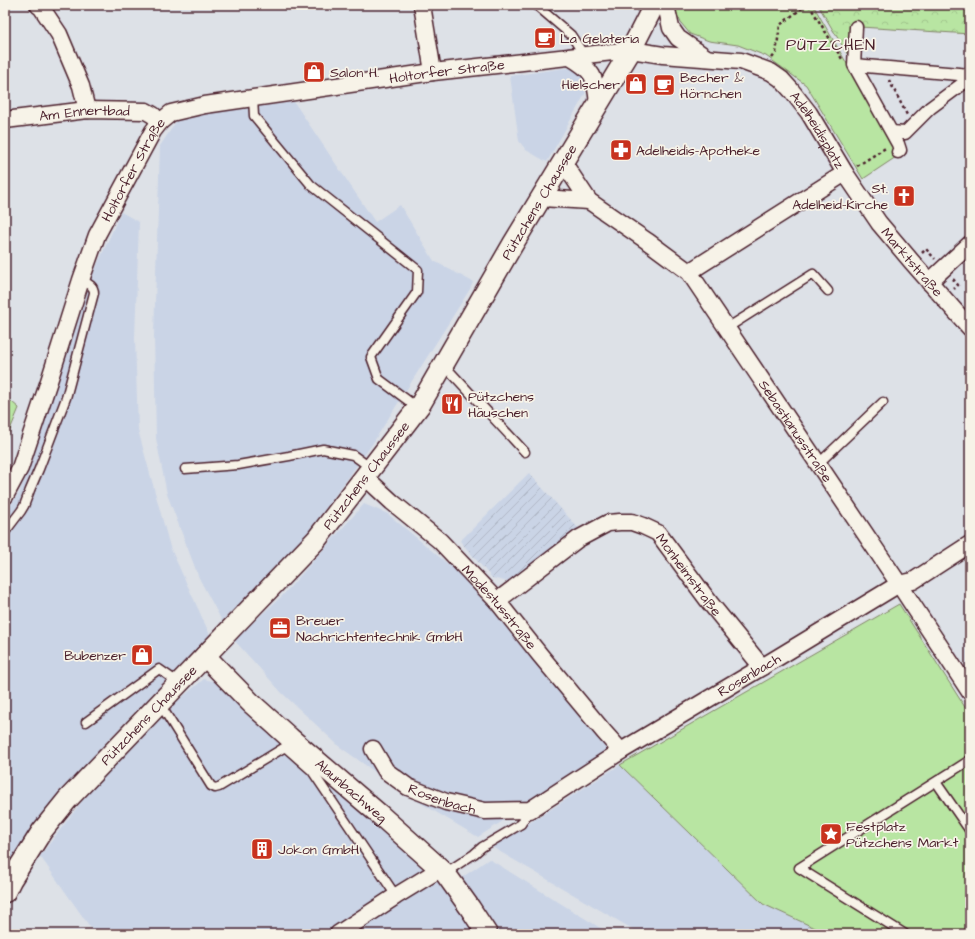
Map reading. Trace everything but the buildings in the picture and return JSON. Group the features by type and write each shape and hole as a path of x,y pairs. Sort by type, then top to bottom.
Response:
{"street":[{"path":"38,5 41,7 59,34 81,86 87,110"},
{"path":"422,5 433,72"},
{"name":"Pützchens Chaussee","path":"5,892 42,831 67,800 316,540 418,408 513,244 631,50 654,5"},
{"name":"Adelheidisplatz","path":"666,5 671,28 678,38 708,58"},
{"path":"856,27 849,64 892,132 896,147"},
{"name":"Holtorfer Straße","path":"5,496 20,468 50,378 80,280 97,235 154,131 160,122 171,113 205,105 433,72 631,50"},
{"name":"Adelheidisplatz","path":"631,50 663,55 741,61 771,72 792,90 809,113 845,174 689,272"},
{"path":"577,56 582,64 591,73 596,85 598,103"},
{"path":"849,64 882,67 967,80"},
{"path":"896,147 904,133 930,108 967,80"},
{"name":"Am Ennertbad","path":"5,120 87,110 146,111 160,122"},
{"path":"892,132 904,133"},
{"name":"Sebastianusstraße","path":"563,162 588,201 647,241 689,272 970,692"},
{"name":"Marktstraße","path":"845,174 879,222 970,328"},
{"path":"542,198 588,201"},
{"path":"929,282 970,244"},
{"name":"Modestusstraße","path":"368,472 392,502 440,540 498,601 549,666 621,751"},
{"name":"Monheimstraße","path":"498,601 578,539 608,523 632,522 658,533 710,603 762,667"},
{"name":"Rosenbach","path":"373,749 386,771 408,787 446,802 485,811 530,810 621,751 899,584 913,581 970,544"},
{"name":"Alaunbachweg","path":"205,656 287,742 379,814 442,871 470,908 487,934"},
{"name":"Rosenbach","path":"338,934 396,896 442,871"}],"lane":[{"path":"536,5 571,35 577,56"},
{"path":"253,98 254,116 311,185 418,270 417,292 371,357 379,379 418,408"},
{"path":"727,328 813,274 828,291"},
{"path":"5,532 24,506 42,463 70,385 94,293 92,286 80,280"},
{"path":"444,365 525,452"},
{"path":"818,464 883,402"},
{"path":"185,469 238,465 323,449 353,455 368,472"},
{"path":"86,722 159,669 179,683"},
{"path":"160,703 211,786 215,788 219,788 287,742 312,771 396,896"},
{"path":"905,934 799,868 970,760"},
{"path":"936,782 970,831"},
{"name":"Rosenbach","path":"442,871 521,824 530,810"}],"path":[{"path":"763,69 776,53 780,25 807,5 849,64"},
{"path":"927,5 932,5"},
{"path":"882,67 908,116"},
{"path":"845,174 896,147"}],"shaded area":[{"path":"571,68 582,75 587,85 585,94 547,162 526,150 519,141 510,76"},
{"path":"294,102 375,222 400,205 434,261 473,282 371,446 307,534 222,621 199,578 167,494 156,438 154,335 160,146 178,119"},
{"path":"121,212 139,222 135,338 138,430 170,547 210,635 106,742 5,866 5,513 20,492 84,294"},
{"path":"529,473 579,529 509,582 492,578 460,541"},
{"path":"364,504 388,514 480,591 612,751 478,837 409,796 340,747 282,693 234,640 283,595"},
{"path":"204,679 220,683 448,887 489,859 610,934 95,934 40,856 93,787 155,720"},
{"path":"620,765 763,904 826,934 641,934 492,847"}],"green space":[{"path":"676,5 813,5 899,155 863,179 806,85 766,56 738,45 709,41 690,34 681,23 676,12"},
{"path":"818,5 970,5 970,34 860,27 849,57"},
{"path":"5,396 19,408 5,442"},
{"name":"Festplatz Pützchens Markt","path":"899,604 970,715 970,934 826,934 763,904 620,765"}],"place":[{"name":"La Gelateria","path":"545,38"},
{"name":"Salon H.","path":"314,72"},
{"name":"Hielscher","path":"636,84"},
{"name":"Becher & Hörnchen","path":"664,85"},
{"name":"Adelheidis-Apotheke","path":"621,150"},
{"name":"St. Adelheid-Kirche","path":"904,196"},
{"name":"Pützchens Häuschen","path":"452,404"},
{"name":"Breuer Nachrichtentechnik GmbH","path":"280,628"},
{"name":"Bubenzer","path":"142,655"},
{"name":"Festplatz Pützchens Markt","path":"831,834"},
{"name":"Jokon GmbH","path":"262,849"}],"district":[{"name":"PÜTZCHEN","path":"831,44"}]}
